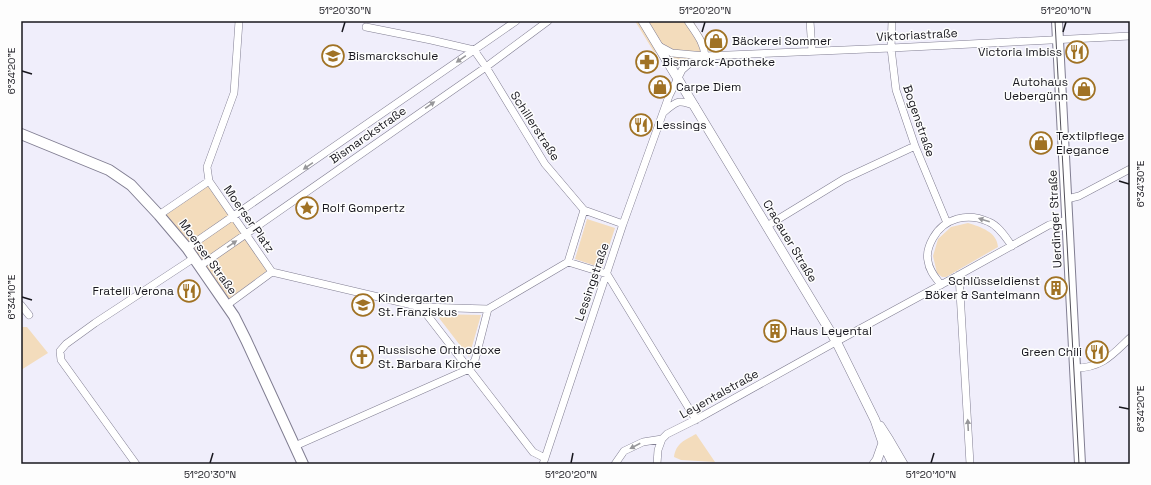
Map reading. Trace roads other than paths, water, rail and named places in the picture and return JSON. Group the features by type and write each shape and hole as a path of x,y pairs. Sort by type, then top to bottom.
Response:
{"main road":[{"name":"Uerdinger Straße","path":"1057,21 1080,464"},
{"name":"Moerser Straße","path":"21,134 110,170 131,185 159,215 187,248 227,305 246,340 303,464"}],"street":[{"path":"209,181 207,167 234,93 239,21"},
{"name":"Bismarckstraße","path":"187,248 235,217 516,21"},
{"name":"Bismarckstraße","path":"136,464 62,360 60,351 66,344 95,323 246,234 486,67 548,21"},
{"name":"Cracauer Straße","path":"642,21 659,46 836,341 875,420 892,464"},
{"path":"688,21 702,42 705,49 705,56"},
{"path":"810,21 812,51"},
{"name":"Bogenstraße","path":"892,21 891,48 896,90 915,146 947,223"},
{"path":"366,26 474,50"},
{"name":"Viktoriastraße","path":"659,46 672,53 705,56 1130,36"},
{"name":"Schillerstraße","path":"474,50 545,164 584,210"},
{"name":"Viktoriastraße","path":"678,78 682,70 691,62 705,56"},
{"name":"Lessingstraße","path":"544,461 624,224 669,96 678,78"},
{"path":"663,114 674,104 680,101 695,106"},
{"path":"767,226 844,178 915,146"},
{"path":"1066,199 1079,196 1130,169"},
{"name":"Moerser Platz","path":"159,215 209,181 272,272"},
{"path":"227,305 272,272 421,307 488,309 568,262 584,210 624,224"},
{"path":"941,285 932,272 928,261 929,245 937,232 947,223 964,217 977,218 990,222 1001,231 1012,246"},
{"name":"Leyentalstraße","path":"615,464 624,451 643,442 662,439 667,434 696,420 836,341 1049,225 1068,220"},
{"path":"568,262 607,274 696,420"},
{"path":"959,275 970,464"},
{"path":"21,305 29,315"},
{"path":"421,307 533,452 544,461"},
{"path":"295,446 469,369 475,360 488,309"},
{"path":"1075,368 1091,367 1106,361 1130,338"},
{"name":"Cracauer Straße","path":"875,420 889,440 902,464"},
{"path":"657,464 658,450 662,439"},
{"path":"874,464 878,460 883,443"}],"tram line":[{"path":"1055,21 1079,464"}],"place":[{"name":"Bäckerei Sommer","path":"716,41"},
{"name":"Victoria Imbiss","path":"1077,52"},
{"name":"Bismarckschule","path":"333,56"},
{"name":"Bismarck-Apotheke","path":"647,62"},
{"name":"Carpe Diem","path":"660,87"},
{"name":"Autohaus Uebergünn","path":"1084,89"},
{"name":"Lessings","path":"641,125"},
{"name":"Textilpflege Elegance","path":"1041,143"},
{"name":"Rolf Gompertz","path":"307,208"},
{"name":"Schlüsseldienst Böker & Santelmann","path":"1056,288"},
{"name":"Fratelli Verona","path":"189,291"},
{"name":"Kindergarten St. Franziskus","path":"363,305"},
{"name":"Haus Leyental","path":"775,331"},
{"name":"Green Chili","path":"1097,352"},
{"name":"Russische Orthodoxe St. Barbara Kirche","path":"362,357"}]}
